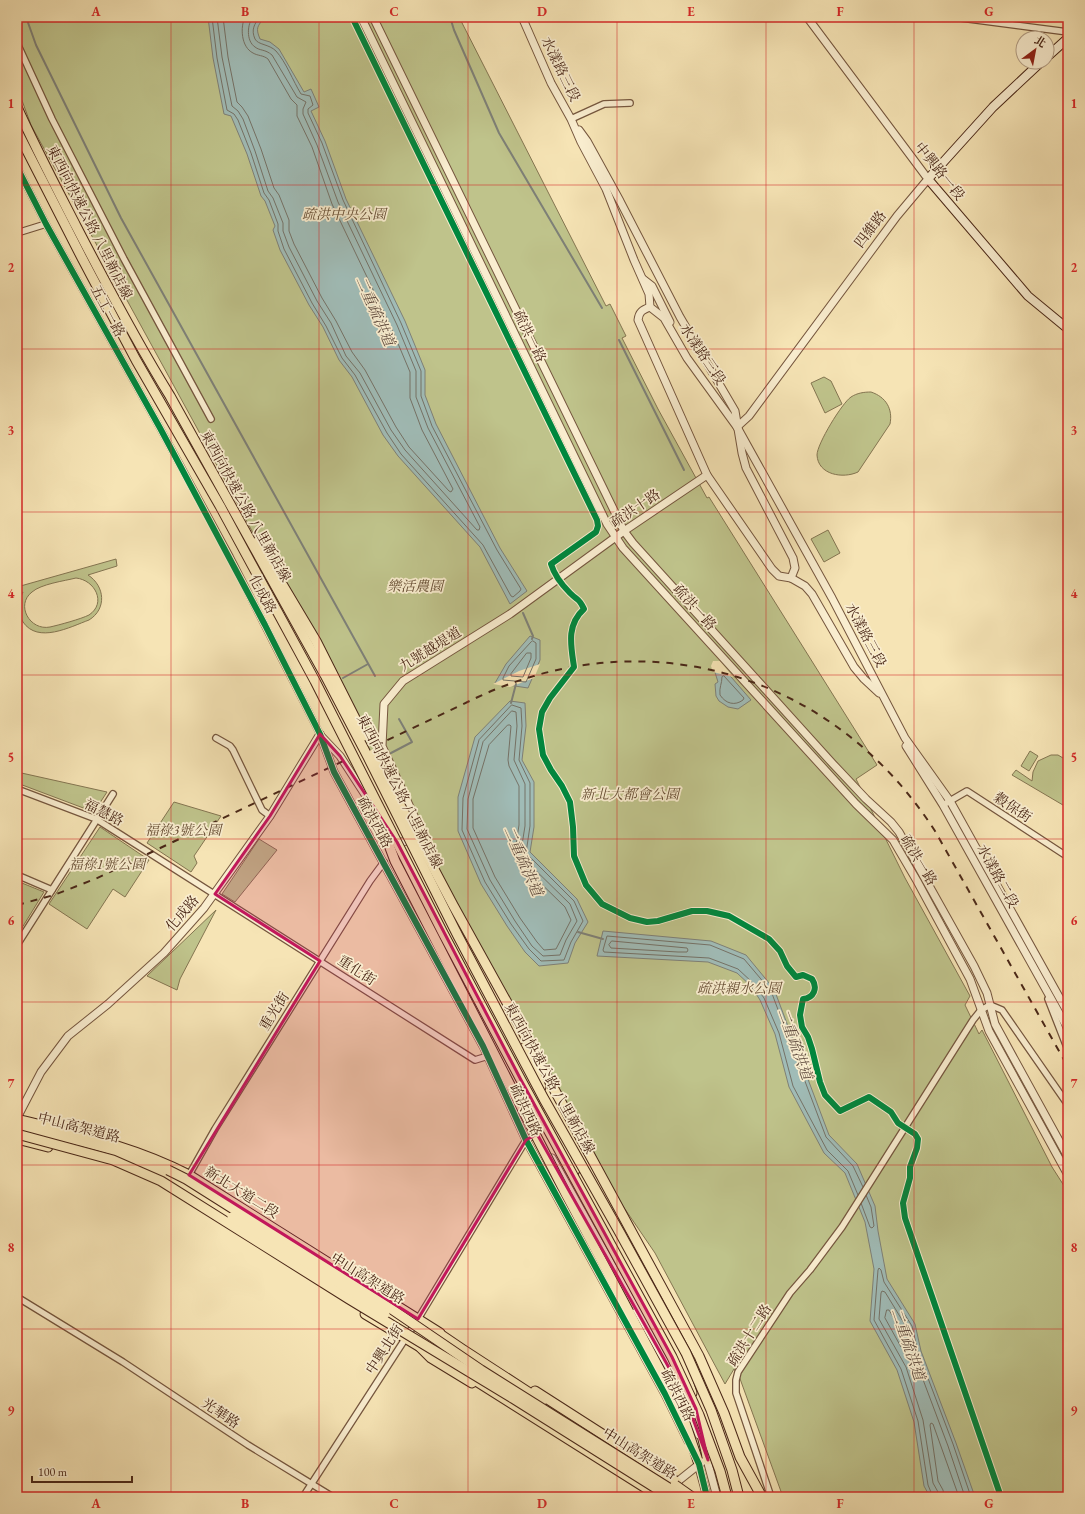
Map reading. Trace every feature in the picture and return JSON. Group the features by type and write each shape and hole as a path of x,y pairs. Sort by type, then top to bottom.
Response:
{"main road":[{"path":"1055,50 1068,38"},
{"name":"四維路","path":"928,179 993,106 1033,70"},
{"name":"東西向快速公路 八里新店線","path":"17,107 110,292 236,515 357,736 458,936 544,1099 686,1353 712,1410 732,1470 739,1497"},
{"name":"東西向快速公路 八里新店線","path":"17,130 136,360 223,513 315,681 450,947 672,1357 699,1415 728,1497"},
{"name":"中興路一段","path":"928,179 1028,296 1068,329"},
{"path":"236,515 261,548 316,642 375,759 453,905 699,1356 724,1413 740,1457 762,1497"},
{"path":"360,769 395,861 566,1194 680,1408 699,1464"},
{"path":"510,1008 558,1128 686,1372 708,1460"},
{"name":"新北大道二段","path":"17,1118 126,1148 167,1164 189,1175 434,1330"},
{"name":"中山高架道路","path":"17,1125 119,1151 145,1160 186,1179 390,1308 481,1370 683,1497"},
{"name":"中山高架道路","path":"17,1134 113,1160 161,1180 349,1299 481,1379 669,1497"},
{"path":"17,1139 76,1153 127,1169 152,1180 182,1197 405,1339 434,1354 660,1497"},
{"path":"76,1153 109,1156 132,1163 158,1173 185,1188 353,1292 481,1379"},
{"path":"434,1330 692,1497"},
{"path":"434,1330 464,1346 677,1482"},
{"path":"420,1348 431,1358 652,1497"}],"street":[{"name":"疏洪一路","path":"361,17 607,524 624,548 856,804 893,840 966,972 988,1031 1068,1175"},
{"name":"疏洪一路","path":"373,17 624,531 633,543 833,764 866,799 891,822 899,832 974,966 987,993 995,1024 1068,1157"},
{"name":"水漾路三段","path":"522,17 551,83 606,189 648,294 650,307 664,318 687,358 737,427 828,591 884,698"},
{"name":"中興路一段","path":"807,17 928,179"},
{"path":"961,18 1068,32"},
{"path":"17,43 55,126 128,266 211,419"},
{"path":"630,103 604,104 571,119 587,141 680,317 734,411 746,468 793,558 795,568 791,578"},
{"name":"五工一路","path":"17,167 46,224 180,467"},
{"name":"四維路","path":"737,427 749,416 892,222 928,179"},
{"path":"17,232 46,224"},
{"path":"641,277 652,286 672,325 674,335"},
{"path":"650,307 641,310 638,320 707,475 772,570 779,576 791,578 804,586 812,594 854,667 884,698"},
{"name":"化成路","path":"17,1118 41,1072 68,1036 108,1004 164,953 204,908 270,816 320,734 266,625 180,467"},
{"name":"疏洪十路","path":"540,593 624,531 707,475"},
{"name":"九號越堤道","path":"320,734 340,756 395,842 404,842 414,837 417,828 415,818 382,746 384,704 402,681 510,614 540,593"},
{"name":"水漾路二段","path":"884,698 905,738 947,803 1068,1013"},
{"name":"疏洪西路","path":"320,734 334,772 488,1056 526,1140 665,1394 699,1464 706,1497"},
{"path":"216,738 230,746 233,750 262,810 270,816"},
{"name":"福慧路","path":"17,789 96,819 215,894"},
{"name":"穀保街","path":"947,803 967,791 1068,857"},
{"path":"17,945 113,794"},
{"name":"水漾路二段","path":"947,803 1068,1029"},
{"name":"重光街","path":"189,1175 215,1129 370,881 384,862"},
{"path":"17,875 52,890"},
{"name":"重化街","path":"215,894 475,1060 488,1056"},
{"path":"1039,976 1068,1050"},
{"path":"981,1010 990,1005 1002,1010 1068,1106"},
{"name":"疏洪十二路","path":"771,1497 736,1393 738,1372 790,1293 823,1253 856,1205 973,1020 981,1010"},
{"name":"疏洪西路","path":"488,1056 560,1172 668,1366 689,1408 708,1460 717,1497"},
{"path":"526,1140 537,1134"},
{"name":"中興北街","path":"303,1497 418,1319 526,1140"},
{"name":"光華路","path":"17,1297 98,1346 248,1445 332,1497"},
{"path":"669,1497 677,1482 699,1464 708,1460"}],"highlighted area":[{"path":"320,734 340,756 397,842 521,1080 672,1357 696,1409 708,1460 689,1408 668,1366 537,1134 526,1140 418,1319 189,1175 320,961 215,894 270,816"}],"green space":[{"name":"新北大都會公園","path":"17,17 459,17 606,306 610,304 626,336 622,338 658,409 707,498 709,497 877,765 856,779 905,878 970,996 965,1005 979,1034 982,1030 1052,1167 1068,1192 1068,1497 783,1497 739,1376 734,1369 725,1384 655,1253 575,1136 197,428 31,125 17,87"},
{"path":"824,377 831,381 842,404 825,413 811,383"},
{"path":"871,392 881,397 887,404 891,419 890,424 858,472 839,475 826,471 818,462 817,455 825,433 842,407 851,397 861,393"},
{"path":"828,530 840,553 824,562 811,539"},
{"path":"116,559 117,566 88,575 94,580 101,591 102,598 99,610 89,620 64,630 45,633 29,629 23,622 19,611 19,603 23,592 17,594 17,587","holes":["76,578 83,580 93,587 98,599 94,610 89,615 50,627 36,625 27,616 25,610 27,597 36,589"]},
{"path":"1030,751 1038,756 1029,771 1021,766"},
{"path":"1051,755 1058,755 1068,761 1068,808 1012,775 1016,770 1032,781 1033,772 1038,761"},
{"path":"17,772 107,792 94,812 17,783"},
{"name":"福祿3號公園","path":"174,802 221,816 194,856 197,863 191,872 147,843"},
{"name":"福祿1號公園","path":"100,827 149,860 125,897 113,889 87,929 49,904"},
{"path":"259,839 277,850 235,902 222,894"},
{"path":"17,881 44,892 17,936"},
{"path":"216,910 180,979 177,990 147,976"}],"water":[{"path":"208,17 264,17 258,27 260,39 270,42 279,49 304,92 311,89 319,107 311,111 325,141 346,199 405,321 425,370 425,395 436,424 500,548 527,591 510,604 480,547 398,456 383,435 352,377 339,360 323,327 309,305 280,250 273,230 275,226 265,201 261,196 247,154 231,116 224,114 213,58"},
{"path":"530,636 540,640 540,660 528,688 495,683 506,664"},
{"path":"719,663 751,700 738,709 728,707 719,701 716,696 715,684 718,682 713,666"},
{"path":"510,701 525,703 526,726 522,760 534,782 534,827 530,852 577,899 588,922 575,943 568,963 539,966 525,952 481,884 458,831 458,797 475,737"},
{"path":"603,931 711,941 746,955 774,989 829,1135 857,1164 875,1206 887,1279 915,1324 921,1351 975,1497 930,1497 924,1486 914,1422 897,1370 870,1321 874,1269 865,1222 845,1173 824,1153 789,1087 775,1034 760,1000 751,986 737,973 708,962 597,956"}],"pier":[{"path":"713,661 720,661 733,677 713,672 711,666"},
{"path":"540,664 534,678 510,687 493,684 519,671"}],"waterway":[{"path":"26,17 36,45 121,218 375,676"},
{"path":"450,17 454,30 499,133 602,308"},
{"path":"619,340 684,470"},
{"name":"二重疏洪道","path":"523,613 533,636 532,639"},
{"path":"343,678 368,664"},
{"name":"二重疏洪道","path":"511,703 516,684"},
{"path":"391,753 412,742 399,719"},
{"name":"二重疏洪道","path":"578,932 603,939"}],"railway":[{"path":"17,905 54,895 95,879 478,697 542,674 607,663 671,663 732,676 791,699 845,733 893,777 935,831 1068,1067"}],"cycle path":[{"path":"352,17 597,520 598,526 596,532 551,564 561,583 579,601 584,609 578,615 572,629 571,644 574,667 550,698 542,712 539,729 543,755 570,802 574,856 586,885 602,904 630,918 647,922 658,921 692,911 707,911 729,916 769,939 780,951 787,966 796,977 803,975 812,979 815,989 810,997 803,999 800,1015 802,1027 808,1037 825,1095 840,1111 869,1097 891,1112 898,1123 915,1134 918,1139 917,1148 910,1167 910,1178 903,1203 905,1218 1001,1497"},
{"path":"17,167 46,224 160,428 265,625 320,734 334,772 483,1046 526,1140 665,1394 699,1464 707,1497"}],"park label":[{"name":"疏洪中央公園","path":"344,214"},
{"name":"樂活農園","path":"415,586"},
{"name":"疏洪親水公園","path":"739,988"}]}
